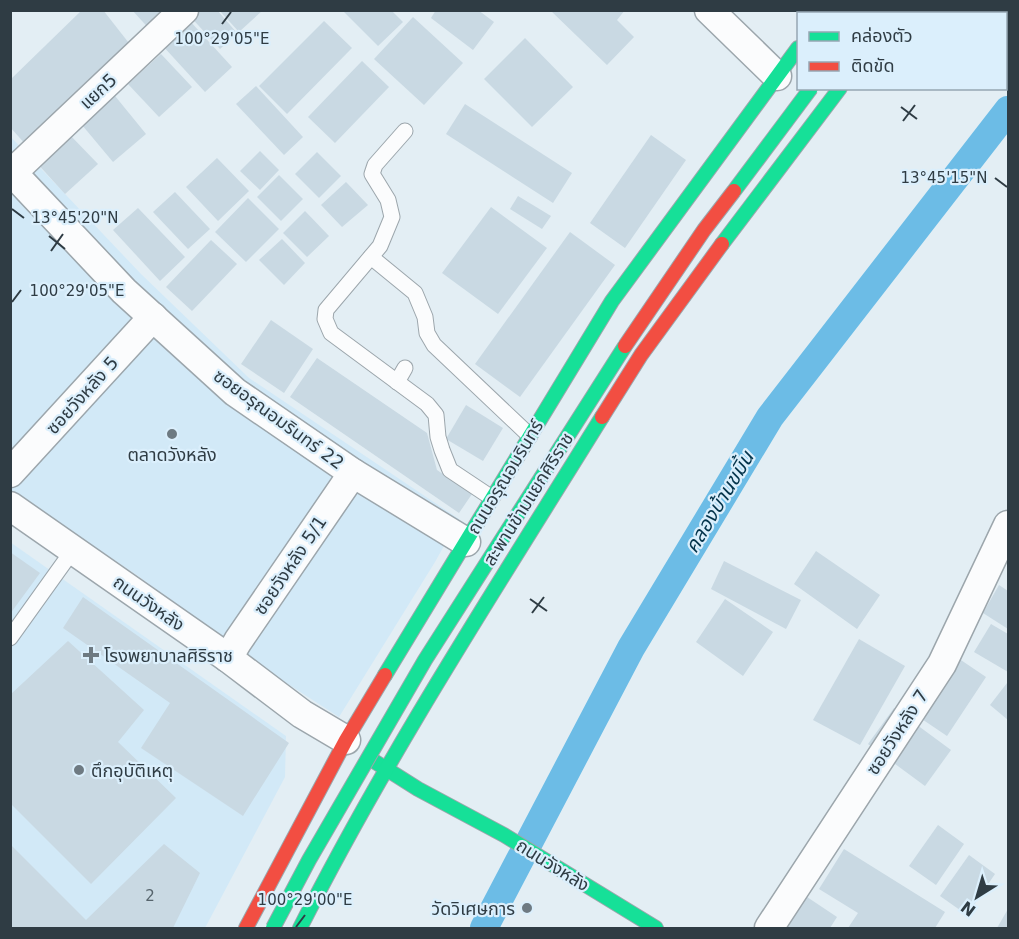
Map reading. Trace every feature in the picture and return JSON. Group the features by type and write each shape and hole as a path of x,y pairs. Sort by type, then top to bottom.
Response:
{"main road":[{"name":"ถนนอรุณอมรินทร์","path":"246,928 354,746 466,542 612,301 797,49"},
{"name":"สะพานข้ามแยกศิริราช","path":"273,928 309,860 426,660 597,389 704,230 809,90"},
{"path":"300,928 335,859 386,770 641,355 838,90"},
{"name":"ถนนวังหลัง","path":"354,746 412,787 503,834 656,928"}],"street":[{"name":"แยก5","path":"12,171 184,10"},
{"path":"709,10 777,76"},
{"name":"ซอยอรุณอมรินทร์ 22","path":"12,171 124,291 235,392 353,473 466,542"},
{"name":"ซอยวังหลัง 5","path":"10,473 153,317"},
{"name":"ซอยวังหลัง 5/1","path":"228,658 353,473"},
{"name":"ถนนวังหลัง","path":"10,506 228,658 302,714 354,746"},
{"name":"ซอยวังหลัง 7","path":"769,928 942,664 1008,525"}],"lane":[{"path":"405,131 375,165 372,174 388,200 392,217 380,246 326,310 325,319 331,333 427,404 436,415 438,437 450,470 492,498"},
{"path":"371,257 415,293 425,317 427,333 434,345 530,436"},
{"path":"397,382 405,368"},
{"path":"10,638 73,550"}],"shaded area":[{"name":"ตลาดวังหลัง","path":"10,136 141,274 249,378 459,519 339,717 260,666 138,576 11,490"},
{"name":"โรงพยาบาลศิริราช","path":"10,542 286,736 285,777 205,928 11,928"}],"building":[{"path":"82,10 103,10 132,47 27,146 10,127 10,80"},
{"path":"132,10 178,10 153,33"},
{"path":"190,10 217,10 237,33 220,49 187,13"},
{"path":"219,10 263,10 239,32"},
{"path":"342,10 391,10 403,22 378,46"},
{"path":"436,10 478,10 494,22 473,50 431,18"},
{"path":"550,10 625,10 617,20 634,37 607,65"},
{"path":"413,17 463,63 424,105 374,59"},
{"path":"189,20 232,67 205,92 162,45"},
{"path":"324,21 352,48 287,114 259,86"},
{"path":"525,38 573,87 532,127 484,79"},
{"path":"161,54 192,87 159,117 128,84"},
{"path":"362,61 389,87 335,143 308,117"},
{"path":"256,86 303,137 284,155 236,104"},
{"path":"111,91 146,134 113,162 77,119"},
{"path":"465,104 572,173 553,203 446,134"},
{"path":"67,132 98,164 65,194 35,161"},
{"path":"651,135 686,160 625,248 590,223"},
{"path":"260,151 279,170 260,190 240,171"},
{"path":"317,152 341,176 319,198 295,174"},
{"path":"217,158 249,191 218,221 186,187"},
{"path":"279,175 303,199 281,221 257,197"},
{"path":"346,182 368,205 342,227 321,205"},
{"path":"175,192 210,229 188,249 153,212"},
{"path":"518,196 551,216 542,229 510,209"},
{"path":"248,198 279,229 246,262 215,232"},
{"path":"491,207 547,248 498,314 442,273"},
{"path":"138,208 185,257 160,281 113,230"},
{"path":"305,211 329,236 307,257 283,233"},
{"path":"570,232 615,265 520,397 475,364"},
{"path":"282,239 305,263 284,285 259,260"},
{"path":"211,240 237,264 192,311 166,287"},
{"path":"271,320 313,349 284,393 241,364"},
{"path":"317,358 427,433 437,470 472,494 459,513 290,397"},
{"path":"466,405 503,428 483,461 446,439"},
{"path":"816,551 880,595 857,629 794,584"},
{"path":"10,552 40,573 10,614"},
{"path":"724,561 801,600 786,629 711,589"},
{"path":"999,585 1008,591 1008,629 983,613"},
{"path":"83,597 289,743 243,816 141,748 170,703 63,628"},
{"path":"725,599 773,632 743,676 696,642"},
{"path":"991,624 1008,634 1008,672 974,652"},
{"path":"859,639 905,666 860,745 813,720"},
{"name":"ตึกอุบัติเหตุ","path":"68,641 144,710 118,742 176,798 91,884 10,803 10,695"},
{"path":"949,652 986,677 947,736 910,711"},
{"path":"1008,684 1008,720 990,705"},
{"path":"894,708 951,750 925,786 868,744"},
{"path":"938,825 964,844 936,885 909,866"},
{"path":"10,844 86,920 164,844 200,873 173,928 10,928"},
{"path":"844,849 945,912 935,928 848,928 858,913 819,889"},
{"path":"969,855 995,874 967,915 940,896"},
{"path":"804,895 837,917 830,928 781,928"},
{"path":"1008,909 1008,928 997,928"}],"waterway":[{"name":"คลองบ้านขมิ้น","path":"484,928 631,648 770,417 1008,110"}],"traffic: fast":[{"path":"385,675 612,301 797,49"},
{"path":"734,191 810,90"},
{"path":"722,244 838,90"},
{"path":"273,928 309,860 425,660 625,346"},
{"path":"300,928 334,862 407,733 602,417"},
{"path":"369,758 418,789 504,835 656,928"}],"traffic: jam":[{"path":"625,346 704,230 734,191"},
{"path":"602,417 641,355 722,244"},
{"path":"246,928 346,740 385,675"}],"place":[{"name":"ตลาดวังหลัง","path":"172,434"},
{"name":"โรงพยาบาลศิริราช","path":"91,655"},
{"name":"ตึกอุบัติเหตุ","path":"79,770"},
{"name":"วัดวิเศษการ","path":"527,908"}]}
